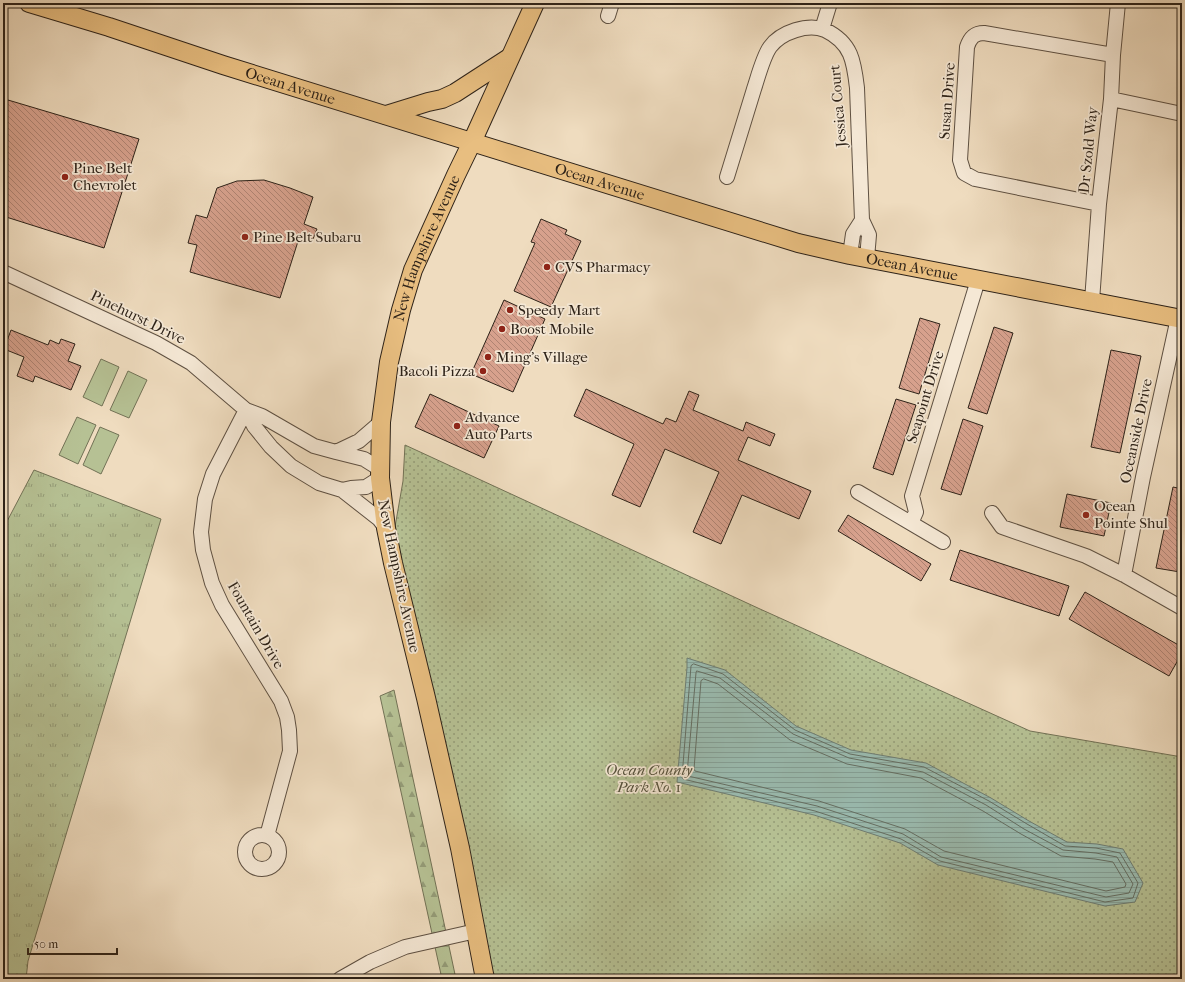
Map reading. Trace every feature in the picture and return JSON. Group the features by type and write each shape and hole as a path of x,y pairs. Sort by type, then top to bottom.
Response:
{"main road":[{"name":"Ocean Avenue","path":"29,3 109,27 223,65 798,243 858,257 1180,318"},
{"name":"New Hampshire Avenue","path":"485,979 460,848 386,528 380,474 381,422 389,362 410,279 534,3"},
{"path":"386,115 442,99 470,84 510,58"}],"street":[{"path":"727,177 761,66 769,48 778,38 797,30 808,28 822,29 830,3"},
{"name":"Dr Szold Way","path":"1092,301 1099,204 1111,99 1113,55 1118,3"},
{"name":"Jessica Court","path":"822,29 837,38 847,48 855,67 862,220 869,235 858,257"},
{"name":"Susan Drive","path":"1099,204 975,179 964,173 960,160 967,47 973,36 984,33 1113,55"},
{"path":"1111,99 1182,114"},
{"name":"Pinehurst Drive","path":"3,272 156,343 191,362 246,410 262,416 314,446 364,459 380,474 366,487 342,490"},
{"name":"Seapoint Drive","path":"911,523 916,512 912,496 978,280"},
{"name":"Oceanside Drive","path":"1124,575 1143,477 1180,318"},
{"name":"Pinehurst Drive","path":"246,410 254,426 270,446 290,466 319,483 342,490 379,519 386,528"},
{"name":"Fountain Drive","path":"246,410 213,474 205,499 201,532 203,550 212,583 222,605 281,700 288,717 290,751 267,836"},
{"path":"336,452 359,441 381,422"},
{"path":"264,438 275,424"},
{"path":"858,492 943,542"},
{"path":"992,513 1002,527 1086,556 1124,575 1182,608"},
{"path":"340,979 370,962 405,947 476,931"}],"green space":[{"path":"101,359 119,367 102,406 83,397"},
{"path":"128,371 147,380 129,418 110,410"},
{"path":"77,417 96,425 78,464 59,455"},
{"path":"100,427 119,435 101,474 83,465"},
{"name":"Ocean County Park No. 1","path":"405,445 760,609 1030,731 1182,757 1182,979 486,979 426,698 395,527 403,481"},
{"path":"34,470 161,519 28,961 26,979 3,979 3,529"},
{"path":"394,690 456,979 442,979 380,696"}],"water":[{"path":"687,658 725,670 796,726 851,750 926,763 991,798 1067,842 1097,844 1123,849 1143,883 1135,902 1105,906 938,865 900,843 814,815 677,782"}],"building":[{"name":"Pine Belt Chevrolet","path":"8,100 139,139 104,248 3,216 3,115"},
{"name":"Pine Belt Subaru","path":"264,180 313,197 304,224 317,229 313,239 300,235 280,298 190,272 197,245 188,243 196,215 207,218 217,188 237,181"},
{"name":"CVS Pharmacy","path":"541,219 567,230 565,234 581,241 551,307 514,291 535,243 531,242"},
{"path":"504,300 545,319 513,392 471,374"},
{"path":"920,318 940,324 919,394 899,388"},
{"path":"994,327 1013,333 987,414 968,408"},
{"path":"11,330 48,345 50,340 59,344 61,339 75,344 68,361 81,366 71,390 35,376 33,382 17,376 24,357 4,349"},
{"path":"1111,350 1141,356 1120,453 1091,447"},
{"path":"586,389 663,424 666,418 676,422 689,391 699,395 693,410 743,431 746,422 775,434 770,446 748,437 738,460 811,491 799,519 742,495 721,544 693,532 719,472 665,449 640,507 612,495 634,444 574,416"},
{"name":"Advance Auto Parts","path":"430,394 499,426 484,458 415,427"},
{"path":"896,399 916,405 893,475 873,468"},
{"path":"963,419 983,426 961,495 941,489"},
{"path":"1173,487 1182,489 1182,561 1180,572 1156,568"},
{"name":"Ocean Pointe Shul","path":"1067,494 1111,503 1104,536 1060,527"},
{"path":"848,515 931,564 921,581 838,531"},
{"path":"960,550 1069,586 1059,616 950,580"},
{"path":"1085,592 1182,647 1182,653 1169,676 1069,619"}],"place":[{"name":"Pine Belt Chevrolet","path":"65,177"},
{"name":"Pine Belt Subaru","path":"245,237"},
{"name":"CVS Pharmacy","path":"547,267"},
{"name":"Speedy Mart","path":"510,310"},
{"name":"Boost Mobile","path":"502,329"},
{"name":"Ming's Village","path":"488,357"},
{"name":"Bacoli Pizza","path":"483,371"},
{"name":"Advance Auto Parts","path":"457,426"},
{"name":"Ocean Pointe Shul","path":"1086,515"}]}
